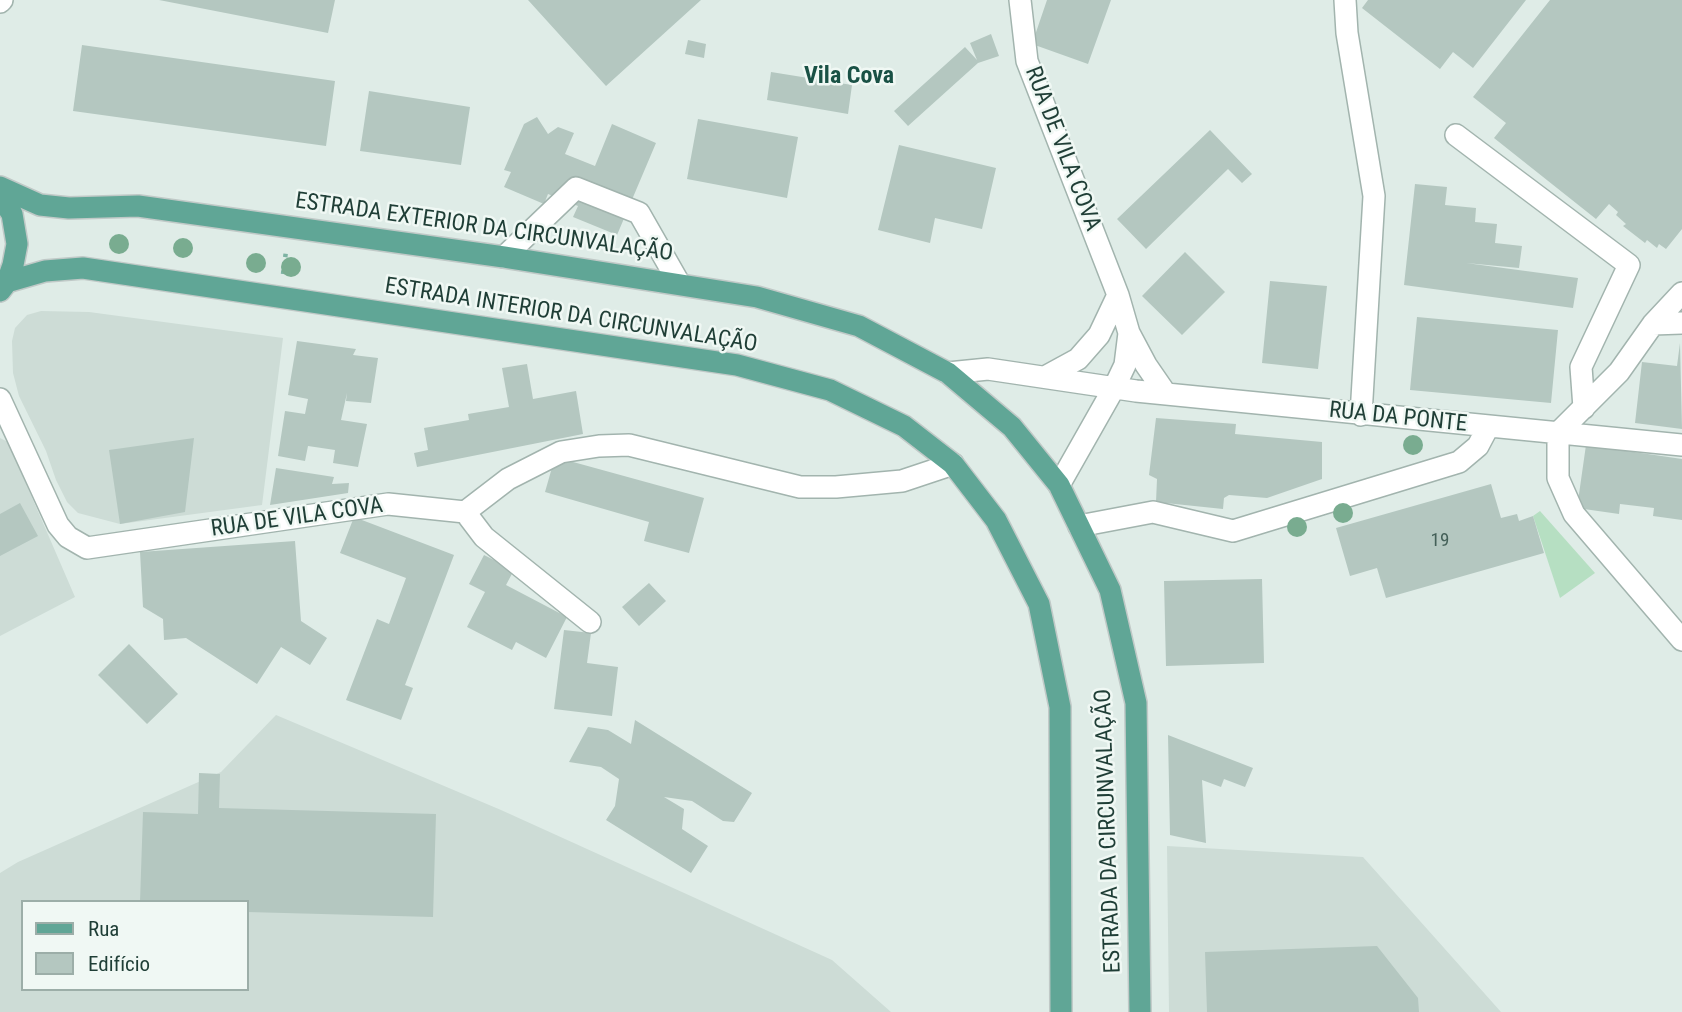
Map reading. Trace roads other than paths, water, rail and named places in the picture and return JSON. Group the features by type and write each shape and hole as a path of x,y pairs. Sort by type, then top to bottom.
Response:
{"main road":[{"name":"ESTRADA EXTERIOR DA CIRCUNVALAÇÃO","path":"0,187 40,205 69,208 138,206 504,257 757,297 859,326 948,373"},
{"path":"0,196 12,214 17,244 3,286"},
{"name":"ESTRADA INTERIOR DA CIRCUNVALAÇÃO","path":"3,286 45,271 83,268 737,365 830,390 904,426 953,464 996,520 1039,604 1060,707 1061,1012"},
{"name":"ESTRADA DA CIRCUNVALAÇÃO","path":"948,373 1012,427 1059,485 1110,590 1136,703 1140,1012"}],"street":[{"name":"RUA DE VILA COVA","path":"1020,0 1027,61 1118,295 1129,333 1166,394"},
{"path":"1345,0 1347,33 1374,196 1361,415"},
{"path":"1456,135 1629,265 1581,367 1584,408"},
{"path":"504,257 576,188 639,213 679,283"},
{"path":"1682,293 1653,324 1619,372 1558,433 1558,478 1574,514 1682,640"},
{"path":"1045,377 1079,359 1099,335 1118,295"},
{"path":"1653,324 1682,323"},
{"name":"RUA DE VILA COVA","path":"1114,388 1125,365 1129,333"},
{"name":"RUA DA PONTE","path":"948,373 988,369 1166,394 1682,445"},
{"path":"1059,485 1114,388"},
{"name":"RUA DE VILA COVA","path":"0,399 58,525 68,537 87,548 388,504 465,512"},
{"path":"1079,526 1153,512 1233,531 1459,462 1478,446 1488,427"},
{"path":"590,622 484,537 465,512 508,479 561,452 598,446 629,445 800,487 836,487 902,481 953,464"}],"district":[{"name":"Vila Cova","path":"849,77"}]}
